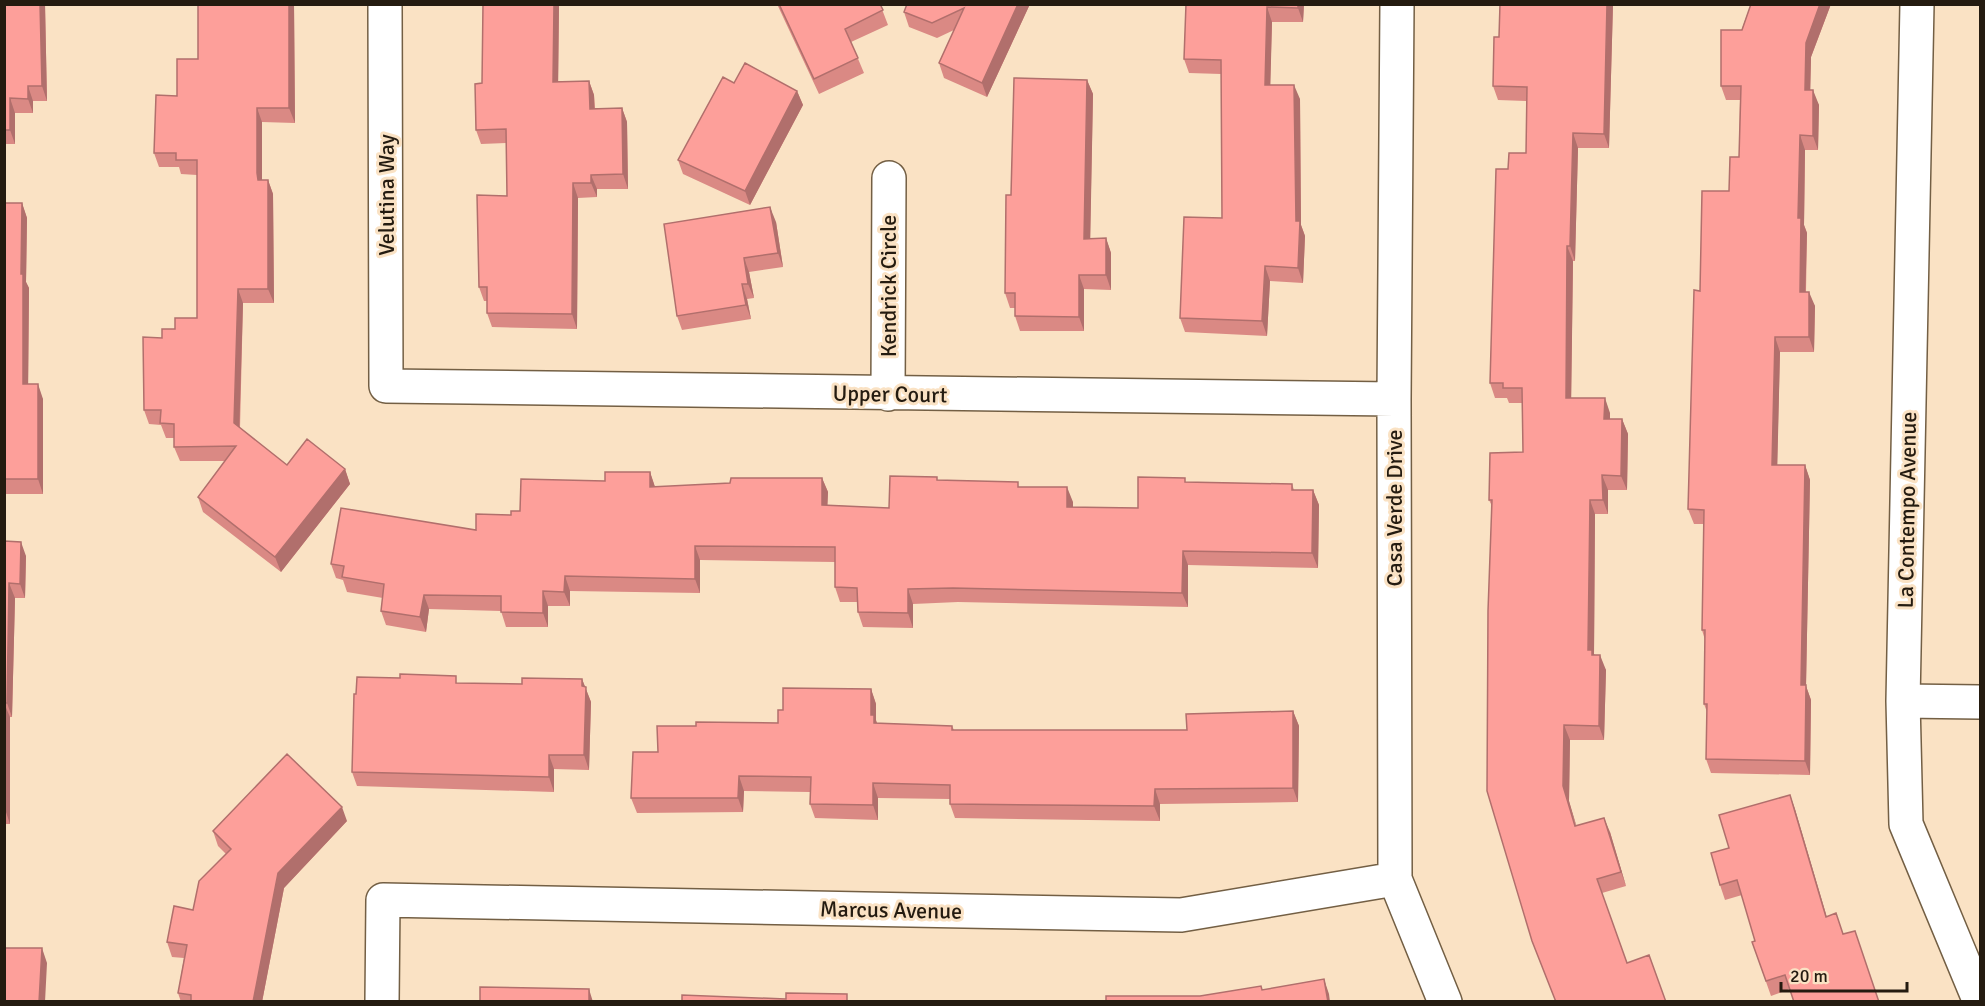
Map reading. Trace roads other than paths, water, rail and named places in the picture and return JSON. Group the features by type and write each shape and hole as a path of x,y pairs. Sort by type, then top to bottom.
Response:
{"street":[{"name":"Velutina Way","path":"386,4 386,386"},
{"name":"Casa Verde Drive","path":"1397,4 1394,399 1395,879 1445,1002"},
{"name":"La Contempo Avenue","path":"1917,4 1903,701 1906,824 1980,1002"},
{"name":"Kendrick Circle","path":"888,394 889,178"},
{"name":"Upper Court","path":"386,386 1394,399"},
{"path":"1903,701 1980,702"},
{"name":"Marcus Avenue","path":"382,1002 383,900 1181,915 1395,879"}]}
